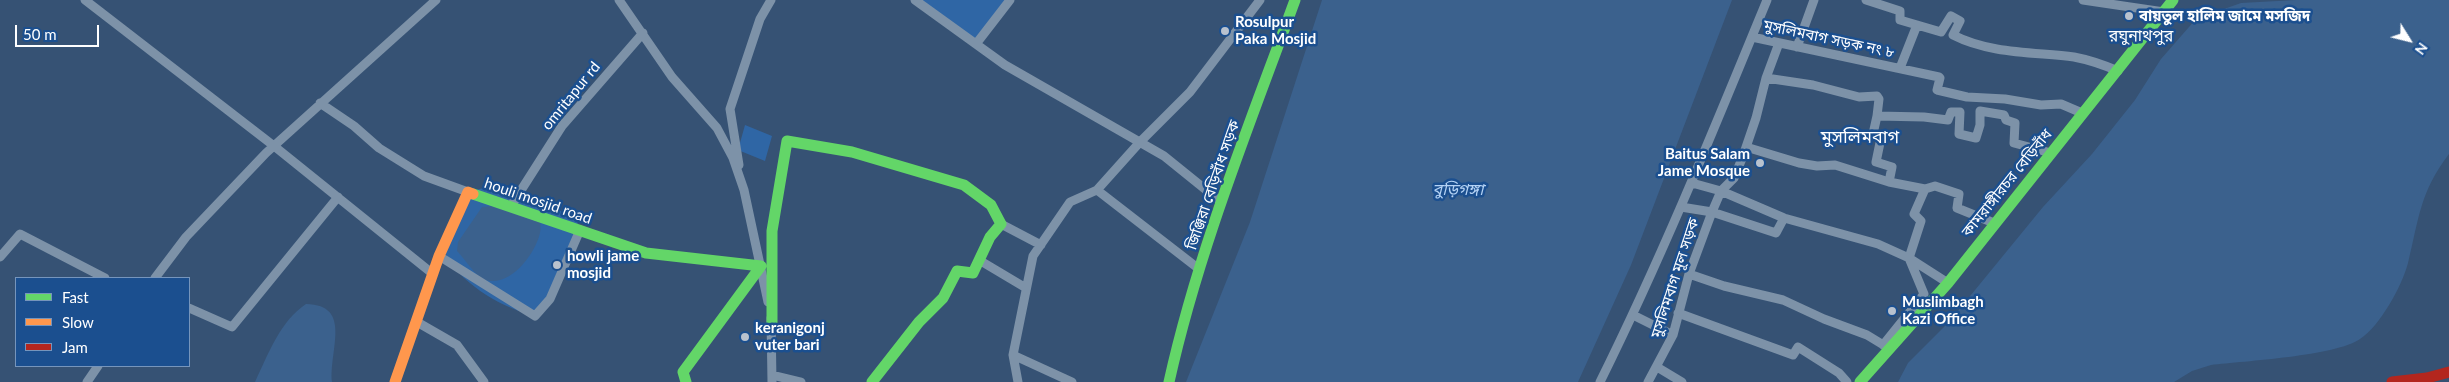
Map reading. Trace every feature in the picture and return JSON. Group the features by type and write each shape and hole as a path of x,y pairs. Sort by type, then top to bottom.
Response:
{"main road":[{"name":"জিঞ্জিরা বেড়িবাঁধ সড়ক","path":"1169,382 1183,318 1199,269 1295,0"},
{"name":"কামরাঙ্গীরচর বেড়িবাঁধ","path":"1860,382 1886,347 1948,283 2173,0"},
{"path":"772,322 772,231 787,141 852,152 964,185 991,205 1001,224 990,237 973,273 958,271 943,298 919,322 872,382"},
{"name":"houli mosjid road","path":"396,378 439,256 468,192 646,253 761,266"},
{"path":"686,382 683,372 761,266"},
{"path":"2392,382 2427,380 2449,372"}],"street":[{"path":"85,0 274,146 433,274"},
{"path":"156,277 186,237 274,146 436,0"},
{"path":"619,0 633,23 643,34 672,77 717,128 733,158 744,190"},
{"path":"771,0 760,19 730,109 752,237 761,266 772,322 772,379 801,382"},
{"path":"914,0 1005,65 1164,156 1222,202"},
{"path":"976,44 1010,0"},
{"path":"1018,382 1013,354 1033,256 1070,202 1097,190 1140,142 1190,92 1260,0"},
{"path":"1600,382 1633,315 1692,183 1767,0"},
{"path":"1797,47 1814,0"},
{"path":"1866,0 1899,10 1899,20 1942,32 1951,16 1960,21 1954,36 2024,54 2073,57 2093,61 2118,71"},
{"path":"2083,0 2164,12"},
{"path":"2141,8 2148,0"},
{"name":"মুসলিমবাগ সড়ক নং ৮","path":"1900,68 1917,25"},
{"name":"omritapur rd","path":"512,206 562,126 643,34"},
{"name":"মুসলিমবাগ সড়ক নং ৮","path":"1752,37 1940,78 1937,90 1967,96 2005,99 2041,105 2062,104 2082,113"},
{"name":"মুসলিমবাগ মূল সড়ক","path":"1648,382 1673,335 1688,274 1712,212 1721,191 1734,178 1746,148 1766,78 1779,43"},
{"path":"1766,78 1813,85 1859,98 1878,96 1877,116 1873,134 1881,138 1876,162 1892,167 1889,182"},
{"path":"320,103 354,126 379,148 417,171 468,192"},
{"path":"1877,116 1924,116 1948,120 1951,112 1960,112 1958,134 1976,138 1980,125 1980,111 2004,116 2006,120 2015,123 2014,143 2051,153"},
{"path":"1746,148 1799,163 1817,166 1835,165 1889,182 1925,189 1935,186 1959,194 1957,208 1994,223"},
{"path":"1692,183 1721,191 1784,218 1878,244 1909,258 1948,283"},
{"path":"1688,274 1782,300 1824,319 1867,335 1886,347 1924,294 1909,258 1921,221 1914,214 1925,189"},
{"path":"1097,190 1199,269"},
{"path":"190,308 232,327 338,197"},
{"path":"1681,207 1712,212 1776,233 1784,218"},
{"path":"1001,224 1041,245"},
{"path":"439,256 535,316 550,299 580,230"},
{"path":"0,257 20,234 103,277"},
{"path":"979,260 1026,288"},
{"path":"1678,313 1793,355 1798,347 1839,373 1847,382"},
{"path":"1633,315 1673,335"},
{"path":"417,322 457,345 484,382"},
{"path":"1013,354 1072,382"},
{"path":"87,382 97,367"},
{"path":"1657,367 1682,382"}],"shaded area":[{"path":"916,0 1010,0 976,44"},
{"path":"745,125 772,136 765,161 738,150"},
{"path":"495,185 514,188 577,219 576,246 566,273 549,297 529,314 505,305 480,291 459,273 445,252 468,192"}],"water":[{"name":"বুড়িগঙ্গা","path":"1322,0 1732,0 1631,265 1578,382 1186,382 1250,222"},
{"path":"2296,0 2449,0 2449,154 2439,168 2426,193 2401,283 2389,305 2368,333 2348,345 2331,350 2289,357 2211,365 2192,371 2174,382 1898,382 1908,363 1948,323 2043,207 2092,154 2135,100 2161,59 2196,19 2241,3"},
{"path":"494,206 540,218 540,233 532,251 519,268 502,280 492,281 480,277 457,251 458,242 482,207"},
{"path":"306,304 320,306 329,312 334,321 336,331 332,382 255,382 282,329 297,311"}],"traffic: fast":[{"path":"1169,382 1194,285 1209,237 1295,0"},
{"path":"1860,382 1948,283 2173,0"},
{"path":"772,322 772,231 787,141 852,152 964,185 991,205 1001,224 990,237 973,273 957,271 943,298 919,322 872,382"},
{"path":"473,194 646,253 761,266 683,372 686,382"}],"traffic: slow":[{"path":"395,382 439,256 468,192 473,194"}],"traffic: jam":[{"path":"2392,382 2427,378 2449,372"}],"place":[{"name":"বায়তুল হালিম জামে মসজিদ","path":"2129,16"},
{"name":"Rosulpur Paka Mosjid","path":"1225,31"},
{"name":"Baitus Salam Jame Mosque","path":"1760,163"},
{"name":"howli jame mosjid","path":"557,265"},
{"name":"Muslimbagh Kazi Office","path":"1892,311"},
{"name":"keranigonj vuter bari","path":"745,337"}],"district":[{"name":"রঘুনাথপুর","path":"2141,36"},
{"name":"মুসলিমবাগ","path":"1860,137"}]}
